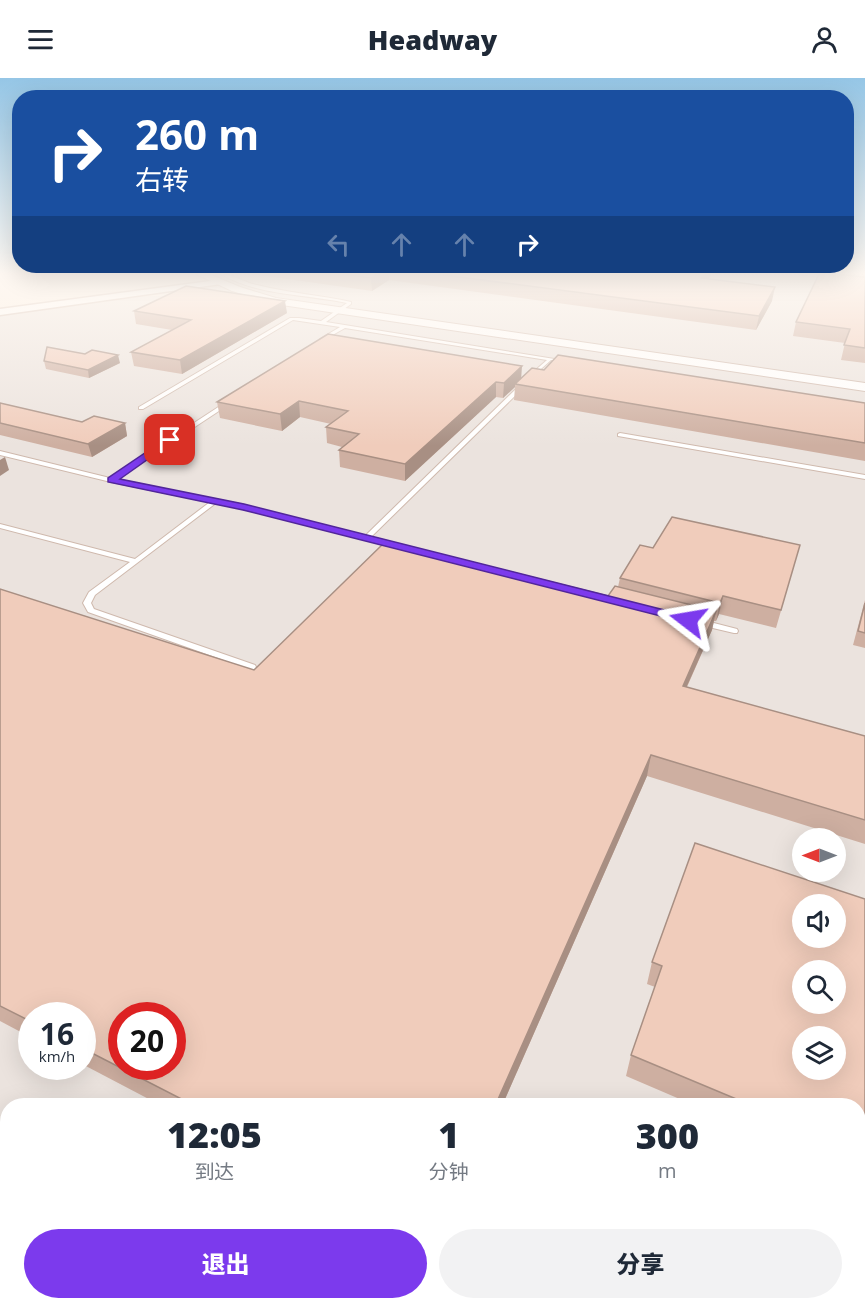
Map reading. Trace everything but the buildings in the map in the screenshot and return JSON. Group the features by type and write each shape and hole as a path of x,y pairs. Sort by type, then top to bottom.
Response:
{"street":[{"path":"488,331 865,387"}],"lane":[{"path":"141,408 271,331"},
{"path":"315,345 336,331"},
{"path":"379,331 573,362"},
{"path":"367,538 550,358"},
{"path":"111,480 228,402"},
{"path":"620,435 865,477"},
{"path":"0,453 111,480 215,501 401,547"},
{"path":"215,501 92,594 87,603 91,610 252,667"},
{"path":"0,526 136,561"},
{"path":"699,622 734,631"}],"shaded area":[{"path":"0,331 865,331 865,1098 0,1098"}],"route":[{"path":"170,440 111,480 244,507 688,620"}]}
